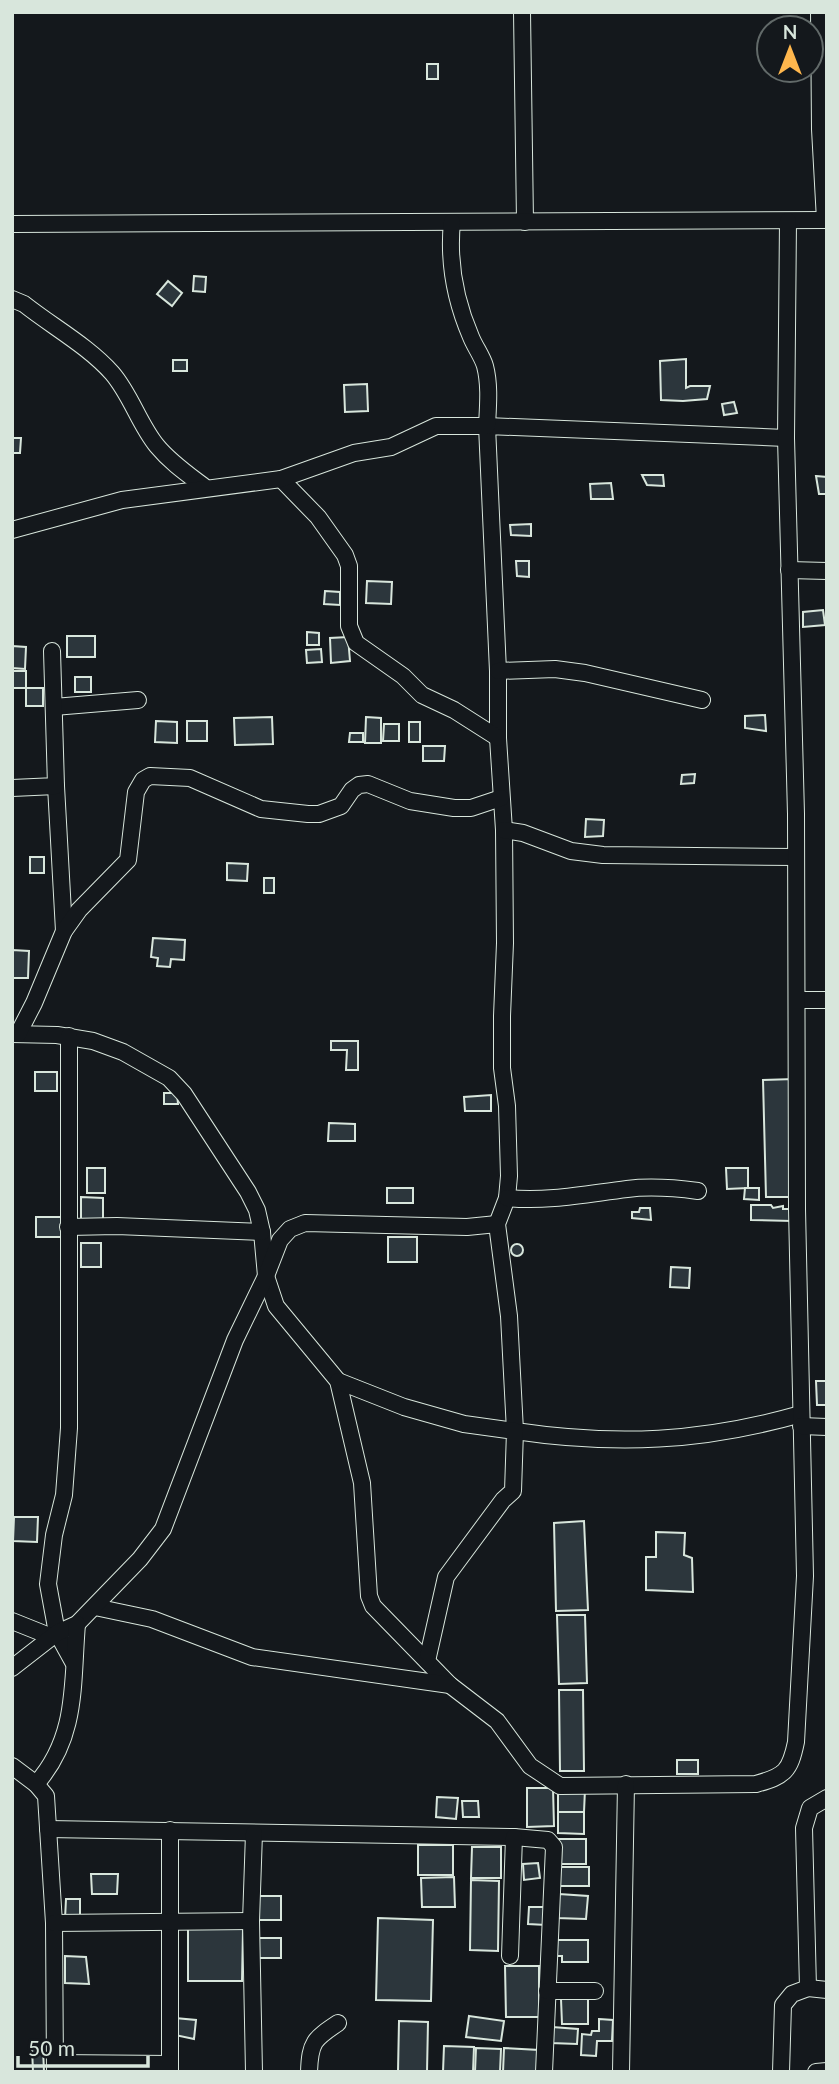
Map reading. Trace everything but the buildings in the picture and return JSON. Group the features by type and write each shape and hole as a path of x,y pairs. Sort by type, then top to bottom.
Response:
{"street":[{"path":"522,12 525,222"},
{"path":"12,223 826,220 820,129 819,12"},
{"path":"500,798 471,808 454,808 410,801 368,784 359,785 352,790 341,806 319,814 308,814 261,809 190,778 150,776 143,780 136,792 128,860 79,909 64,931 34,1003 15,1034 69,1036 93,1041 123,1052 169,1078 184,1094 257,1210 266,1276 276,1306 338,1381 362,1483 369,1596 373,1606 450,1685 497,1721 530,1766 560,1786 756,1784 786,1772 792,1762 796,1742 805,1576 797,1209 796,857 786,438 788,221"},
{"path":"427,1661 446,1577 503,1500 513,1491 514,1431 509,1316 497,1224 507,1198 509,1177 507,1106 502,1069 504,830 500,798 498,671 487,426 488,388 484,363 471,338 452,277 449,253 452,222"},
{"path":"12,299 24,304 86,349 111,371 122,385 156,445 206,488"},
{"path":"12,530 122,500 281,478 354,453 391,447 436,426 786,438"},
{"path":"281,478 318,517 345,555 349,566 349,626 356,643 403,676 422,695 454,710 498,738"},
{"path":"789,570 827,571"},
{"path":"52,651 64,931"},
{"path":"498,671 555,669 585,673 702,700"},
{"path":"54,707 138,700"},
{"path":"12,788 56,786"},
{"path":"504,830 523,833 571,851 603,855 796,857"},
{"path":"798,1000 827,1000"},
{"path":"69,1036 69,1428 65,1486 54,1535 48,1584 55,1635 74,1662"},
{"path":"507,1198 534,1201 628,1189 668,1187 698,1191"},
{"path":"68,1227 260,1227 305,1223 467,1227 497,1224"},
{"path":"12,1668 55,1635 77,1624 140,1559 163,1529 235,1340 280,1240 290,1229 305,1223"},
{"path":"338,1381 404,1407 464,1424 586,1440 657,1440 717,1434 801,1420 827,1427"},
{"path":"94,1608 152,1619 252,1657 450,1685"},
{"path":"12,1620 55,1635"},
{"path":"36,1784 56,1757 72,1711 77,1624"},
{"path":"12,1766 36,1784 46,1796 54,1923 55,2067 170,2068 170,1830"},
{"path":"621,2072 626,1784"},
{"path":"808,1988 804,1828 810,1808 827,1798"},
{"path":"48,1829 514,1837 548,1840 554,1847 544,2072"},
{"path":"254,1833 251,1922 254,2072"},
{"path":"510,1956 514,1837"},
{"path":"54,1923 251,1922"},
{"path":"781,2072 783,2005 792,1994 808,1988 827,1990"},
{"path":"547,1991 595,1991"},
{"path":"309,2072 313,2042 338,2023"},
{"path":"816,2072 827,2071"}]}
